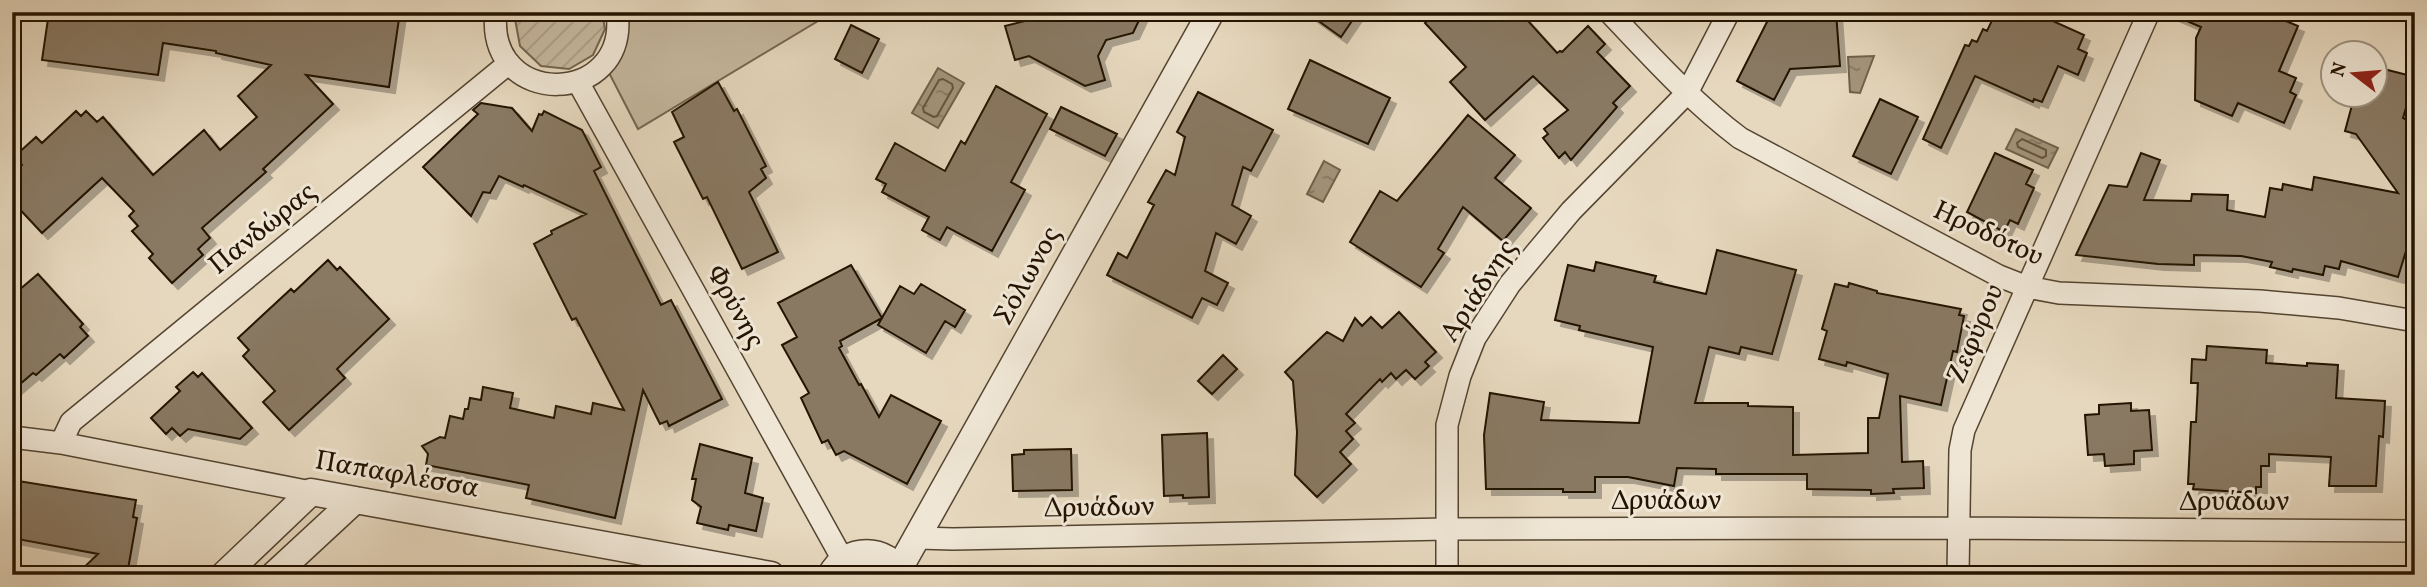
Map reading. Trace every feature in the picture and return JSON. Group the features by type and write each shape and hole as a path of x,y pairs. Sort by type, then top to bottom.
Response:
{"street":[{"path":"491,12 496,13 497,39 509,63 527,79 552,86 578,82 608,59 618,35 617,12"},
{"name":"Σόλωνος","path":"901,572 1211,12"},
{"name":"Ηροδότου","path":"1609,12 1687,93 1712,117 1740,138 1999,276 2026,287 2059,293 2260,301 2339,308 2415,321"},
{"name":"Αριάδνης","path":"1447,575 1447,425 1460,376 1475,338 1510,284 1571,211 1687,93 1729,12"},
{"name":"Ζεφύρου","path":"1958,575 1960,450 1964,430 2149,12"},
{"name":"Πανδώρας","path":"61,443 71,422 509,63"},
{"name":"Φρύνης","path":"578,82 837,567"},
{"name":"Παπαφλέσσα","path":"12,437 61,443 311,492 771,575"},
{"path":"224,575 311,492"},
{"path":"274,575 355,500"},
{"name":"Δρυάδων","path":"918,537 1446,529 2415,531"},
{"path":"837,567 859,554 878,555 896,563 901,572"}],"shaded area":[{"path":"518,12 602,12 605,29 593,55 569,69 541,66 520,46 515,19"},
{"path":"631,12 833,12 638,129 605,65 629,22"}],"water":[{"path":"1874,56 1860,93 1850,92 1848,57"},
{"path":"938,68 964,83 938,128 912,113"},
{"path":"2016,129 2058,148 2048,168 2006,149"},
{"path":"1324,161 1340,170 1323,202 1307,194"}],"building":[{"path":"49,12 400,12 389,87 306,75 333,104 263,169 266,172 202,228 210,238 198,249 203,255 172,283 149,258 153,254 132,231 138,226 129,216 134,211 102,178 42,233 12,201 12,174 22,165 15,156 36,137 42,143 76,111 81,116 86,111 97,122 103,117 153,175 204,130 220,150 257,117 238,96 271,65 216,51 163,43 158,75 42,60"},
{"path":"1033,12 1143,12 1133,33 1106,40 1098,56 1105,80 1085,86 1029,56 1015,60 1005,26 1029,20"},
{"path":"1306,12 1358,12 1341,37"},
{"path":"1437,12 1520,12 1557,53 1562,52 1588,26 1605,44 1597,52 1630,86 1613,103 1617,107 1571,160 1565,152 1559,158 1543,138 1548,134 1544,129 1568,110 1533,76 1485,120 1450,82 1466,67 1425,23"},
{"path":"1772,12 1836,12 1840,66 1790,69 1774,100 1737,81"},
{"path":"1996,12 2033,12 2084,35 2078,49 2087,53 2078,75 2058,66 2042,102 2034,99 2033,102 1975,76 1941,148 1923,139 1965,45 1969,46 1972,40 1977,42 1983,29 1987,31"},
{"path":"2166,12 2264,12 2298,26 2279,71 2296,78 2290,92 2296,95 2284,123 2238,103 2232,116 2195,100 2196,38 2201,27"},
{"path":"851,25 879,39 862,73 835,59"},
{"path":"1310,60 1390,98 1368,144 1288,109"},
{"path":"2388,70 2415,77 2403,118 2415,124 2415,222 2398,277 2341,261 2339,269 2325,266 2323,275 2270,267 2272,262 2241,256 2194,255 2194,265 2076,255 2109,185 2127,187 2141,153 2160,160 2144,200 2191,201 2192,194 2228,195 2227,210 2265,217 2270,188 2282,190 2283,184 2312,190 2314,177 2398,193 2356,134 2345,131 2351,108 2388,108"},
{"path":"718,82 734,111 737,109 766,166 761,169 766,178 749,192 778,252 742,269 707,197 703,199 674,142 684,137 672,112"},
{"path":"996,86 1047,114 1011,182 1025,190 992,251 947,227 940,240 922,230 929,217 882,192 886,184 876,179 895,143 945,171 961,141 965,144"},
{"path":"1198,92 1273,130 1251,171 1243,167 1232,205 1251,216 1236,244 1216,233 1205,271 1228,283 1217,305 1202,298 1192,318 1107,275 1118,253 1127,258 1154,205 1148,202 1166,170 1175,175 1185,137 1177,132"},
{"path":"1880,99 1918,117 1891,174 1853,156"},
{"path":"481,103 512,108 532,131 539,114 542,115 544,111 582,130 601,167 594,171 661,305 671,300 722,399 669,426 667,421 660,424 643,390 615,518 526,498 529,485 426,465 428,454 422,446 440,437 445,438 450,416 463,419 470,398 481,400 483,387 513,393 510,408 554,418 556,406 591,414 593,403 624,410 576,318 572,320 534,244 552,234 551,231 586,214 499,176 490,193 483,192 471,216 423,167 478,114 473,110"},
{"path":"1061,107 1117,134 1105,156 1050,129"},
{"path":"1468,115 1515,155 1495,178 1531,208 1503,241 1463,207 1438,249 1444,253 1421,287 1350,242 1380,191 1397,201"},
{"path":"1995,153 2033,170 2026,184 2034,188 2018,224 2010,220 2004,232 1967,212"},
{"path":"1717,250 1796,270 1772,354 1741,347 1739,354 1709,347 1695,403 1748,403 1748,406 1793,407 1793,455 1868,453 1868,418 1879,418 1888,374 1847,362 1846,366 1819,359 1827,331 1822,329 1835,284 1848,287 1849,283 1877,293 1961,309 1959,315 1964,316 1957,352 1953,351 1941,405 1900,396 1902,462 1923,461 1924,488 1893,489 1894,493 1871,494 1871,490 1807,489 1807,474 1716,474 1716,469 1677,468 1674,486 1628,477 1595,477 1595,492 1563,492 1563,489 1486,489 1484,435 1490,393 1544,402 1541,420 1639,423 1653,347 1579,330 1580,326 1555,320 1568,265 1594,271 1596,262 1656,276 1654,282 1706,294"},
{"path":"328,260 337,270 340,267 389,319 337,369 345,378 289,430 263,402 275,391 243,356 249,350 238,338 291,289 294,292"},
{"path":"851,265 882,318 840,341 842,346 839,348 859,385 861,384 879,417 891,395 941,421 907,484 844,451 836,455 828,440 822,443 801,398 809,393 782,345 797,337 778,303"},
{"path":"38,274 83,324 80,327 88,336 64,358 60,354 12,391 12,296"},
{"path":"921,284 965,310 955,327 945,321 926,353 878,325 900,286 914,294"},
{"path":"1399,312 1436,352 1425,362 1429,366 1415,379 1406,370 1396,379 1391,373 1382,382 1380,379 1346,414 1355,423 1346,431 1353,439 1340,452 1351,464 1317,497 1295,475 1297,432 1293,381 1285,372 1327,332 1343,341 1355,318 1362,326 1371,317 1382,328"},
{"path":"2207,346 2267,350 2266,363 2338,365 2336,398 2385,401 2383,437 2379,436 2376,486 2329,486 2331,457 2269,454 2269,466 2261,466 2261,487 2256,487 2256,493 2193,489 2194,484 2188,484 2191,422 2196,422 2198,383 2191,383 2192,359 2206,360"},
{"path":"1223,355 1237,369 1212,394 1198,381"},
{"path":"193,372 198,377 202,373 252,428 240,439 188,429 180,436 172,428 166,434 151,418 180,391 176,387"},
{"path":"2131,403 2131,411 2149,410 2152,450 2134,451 2134,464 2105,466 2104,454 2088,455 2085,415 2099,414 2099,405"},
{"path":"1207,433 1209,497 1164,496 1162,435"},
{"path":"700,444 752,458 745,493 763,498 756,531 729,525 728,530 697,523 701,507 692,500 696,479 692,479"},
{"path":"1071,449 1072,490 1013,491 1012,455 1024,454 1024,450"},
{"path":"12,480 136,500 133,517 137,518 127,575 76,575 98,554 12,538"}]}
